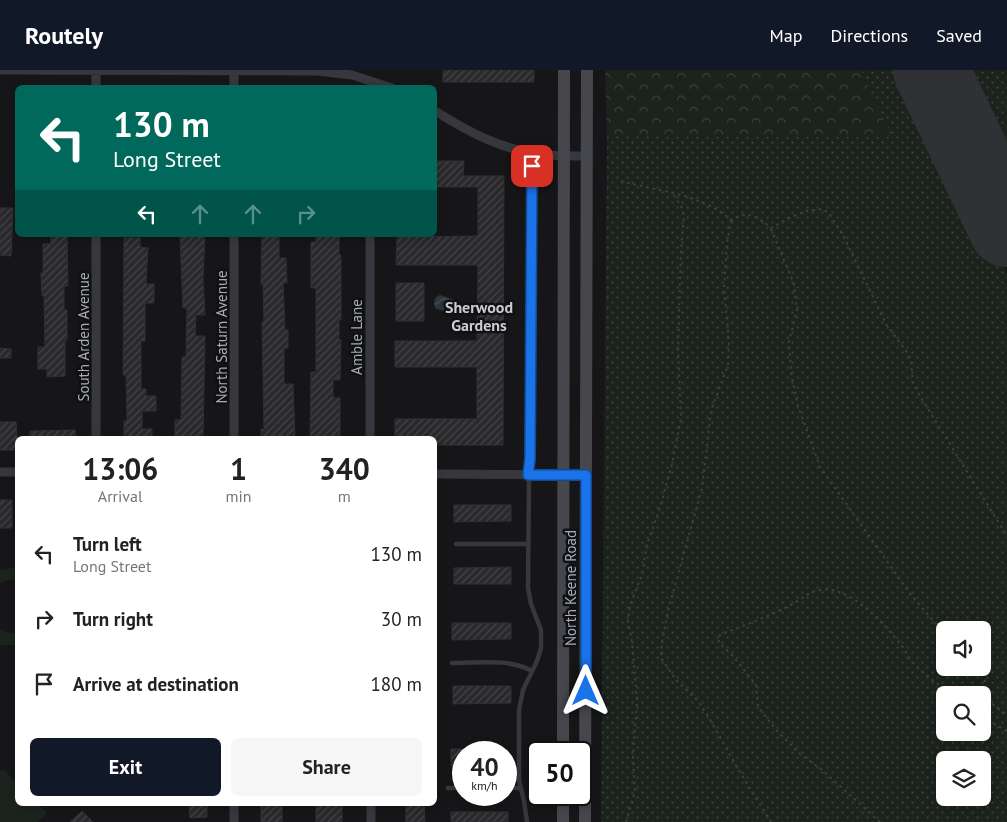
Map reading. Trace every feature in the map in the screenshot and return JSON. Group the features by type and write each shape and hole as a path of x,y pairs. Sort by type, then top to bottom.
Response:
{"main road":[{"name":"North Keene Road","path":"563,741 564,70"},
{"name":"North Keene Road","path":"585,822 587,70"},
{"path":"563,806 563,822"}],"street":[{"path":"0,70 325,71 352,75 371,84"},
{"path":"96,70 96,85"},
{"path":"234,70 234,85"},
{"path":"437,112 476,135 503,146 532,153 587,156"},
{"name":"South Arden Avenue","path":"96,237 96,436"},
{"name":"North Saturn Avenue","path":"234,237 234,436"},
{"name":"Amble Lane","path":"370,237 370,436"},
{"path":"0,472 15,472"},
{"path":"437,474 586,475"},
{"path":"234,806 234,822"},
{"path":"371,806 371,822"}],"lane":[{"path":"527,822 519,780 519,710 523,690 537,661 541,630 531,604 528,588 532,153"},
{"path":"456,544 528,544"},
{"path":"452,663 510,663 521,665 532,671"}],"path":[{"path":"621,181 712,206 731,220"},
{"path":"626,822 635,792 633,756 636,701 632,642 628,622 630,605 642,575 647,544 659,511 672,464 680,418 678,349 684,215 681,206 673,194"},
{"path":"771,228 806,211 822,210 829,213 848,246 886,324 911,360 913,383 924,403 1007,536"},
{"path":"771,822 708,716 697,700 676,680 661,658 668,611 702,488 711,412 728,365 729,342 724,288 726,243 731,220 739,215 747,214 756,217 771,228 794,284 797,310 789,341 791,372 797,403 820,467 898,578 936,623"},
{"path":"880,822 821,769 800,754 778,732 765,714 758,708 756,685 733,656 719,643 718,638 722,634 792,605 810,592 828,589 856,600 900,643 916,666 939,686"},
{"path":"984,676 992,704 1007,715"},
{"path":"991,722 1007,731"}],"green space":[{"path":"605,70 861,70 884,121 894,137 607,136"},
{"path":"861,70 909,70 1007,274 1007,822 601,822 607,136 893,137"},
{"path":"953,70 1007,70 1007,143 992,151"},
{"path":"15,567 15,579 0,583 0,570"},
{"path":"0,629 15,633 15,645 0,645"},
{"path":"3,769 15,781 15,806 40,806 47,813 38,822 0,822 0,771"}],"water":[{"path":"440,295 455,300 456,305 445,311 436,309 434,301"}],"building":[{"path":"443,70 534,70 534,82 443,82"},
{"path":"437,161 464,161 463,176 504,176 503,445 437,445 437,436 395,436 395,419 477,419 477,367 395,367 395,341 477,341 478,265 396,265 397,237 478,236 478,187 437,187"},
{"path":"0,208 13,208 11,256 0,255"},
{"path":"51,237 67,237 68,286 64,286 64,310 67,310 67,340 65,340 65,376 47,377 47,369 38,369 38,347 45,347 44,296 42,296 41,273 43,273 43,244 51,244"},
{"path":"180,237 205,237 203,279 205,315 196,315 195,336 205,336 203,436 175,436 175,420 181,420 182,357 186,357 187,308 183,308"},
{"path":"262,237 279,237 279,258 286,258 287,283 283,283 285,330 288,330 288,348 284,348 284,384 293,384 295,436 261,436 261,429 264,429 262,322 264,322 263,284 261,284"},
{"path":"316,237 339,237 339,255 341,255 340,380 333,380 333,398 340,398 340,436 310,436 311,372 316,372 316,288 311,288 311,242 316,242"},
{"path":"124,238 140,238 140,247 148,248 146,284 154,284 154,303 145,303 145,341 141,341 141,389 146,389 146,396 156,396 156,411 142,411 142,429 152,429 152,436 124,436 124,421 127,421 126,375 123,375"},
{"path":"396,283 424,283 424,321 396,321"},
{"path":"0,348 11,349 11,358 0,358"},
{"path":"0,422 16,422 15,450 0,450"},
{"path":"75,430 76,436 30,436 30,431"},
{"path":"0,500 12,500 12,528 0,528"},
{"path":"454,505 511,505 511,521 454,522"},
{"path":"511,567 511,584 454,584 454,568"},
{"path":"452,623 511,623 511,639 452,640"},
{"path":"453,686 511,686 511,703 453,704"},
{"path":"451,749 452,749 452,766"},
{"path":"189,806 207,806 207,817 190,818"},
{"path":"261,806 282,806 282,822 261,822"},
{"path":"316,806 342,806 342,822 316,822"},
{"path":"406,806 424,806 425,822 406,822"},
{"path":"82,811 93,822 70,822"},
{"path":"451,812 508,812 508,822 451,822"}],"taxiway":[{"path":"995,204 997,176 1007,162"}],"runway":[{"path":"931,70 1007,229"}],"district":[{"name":"Sherwood Gardens","path":"479,316"}],"route":[{"path":"532,166 530,459 528,475 586,475 586,691"}]}
